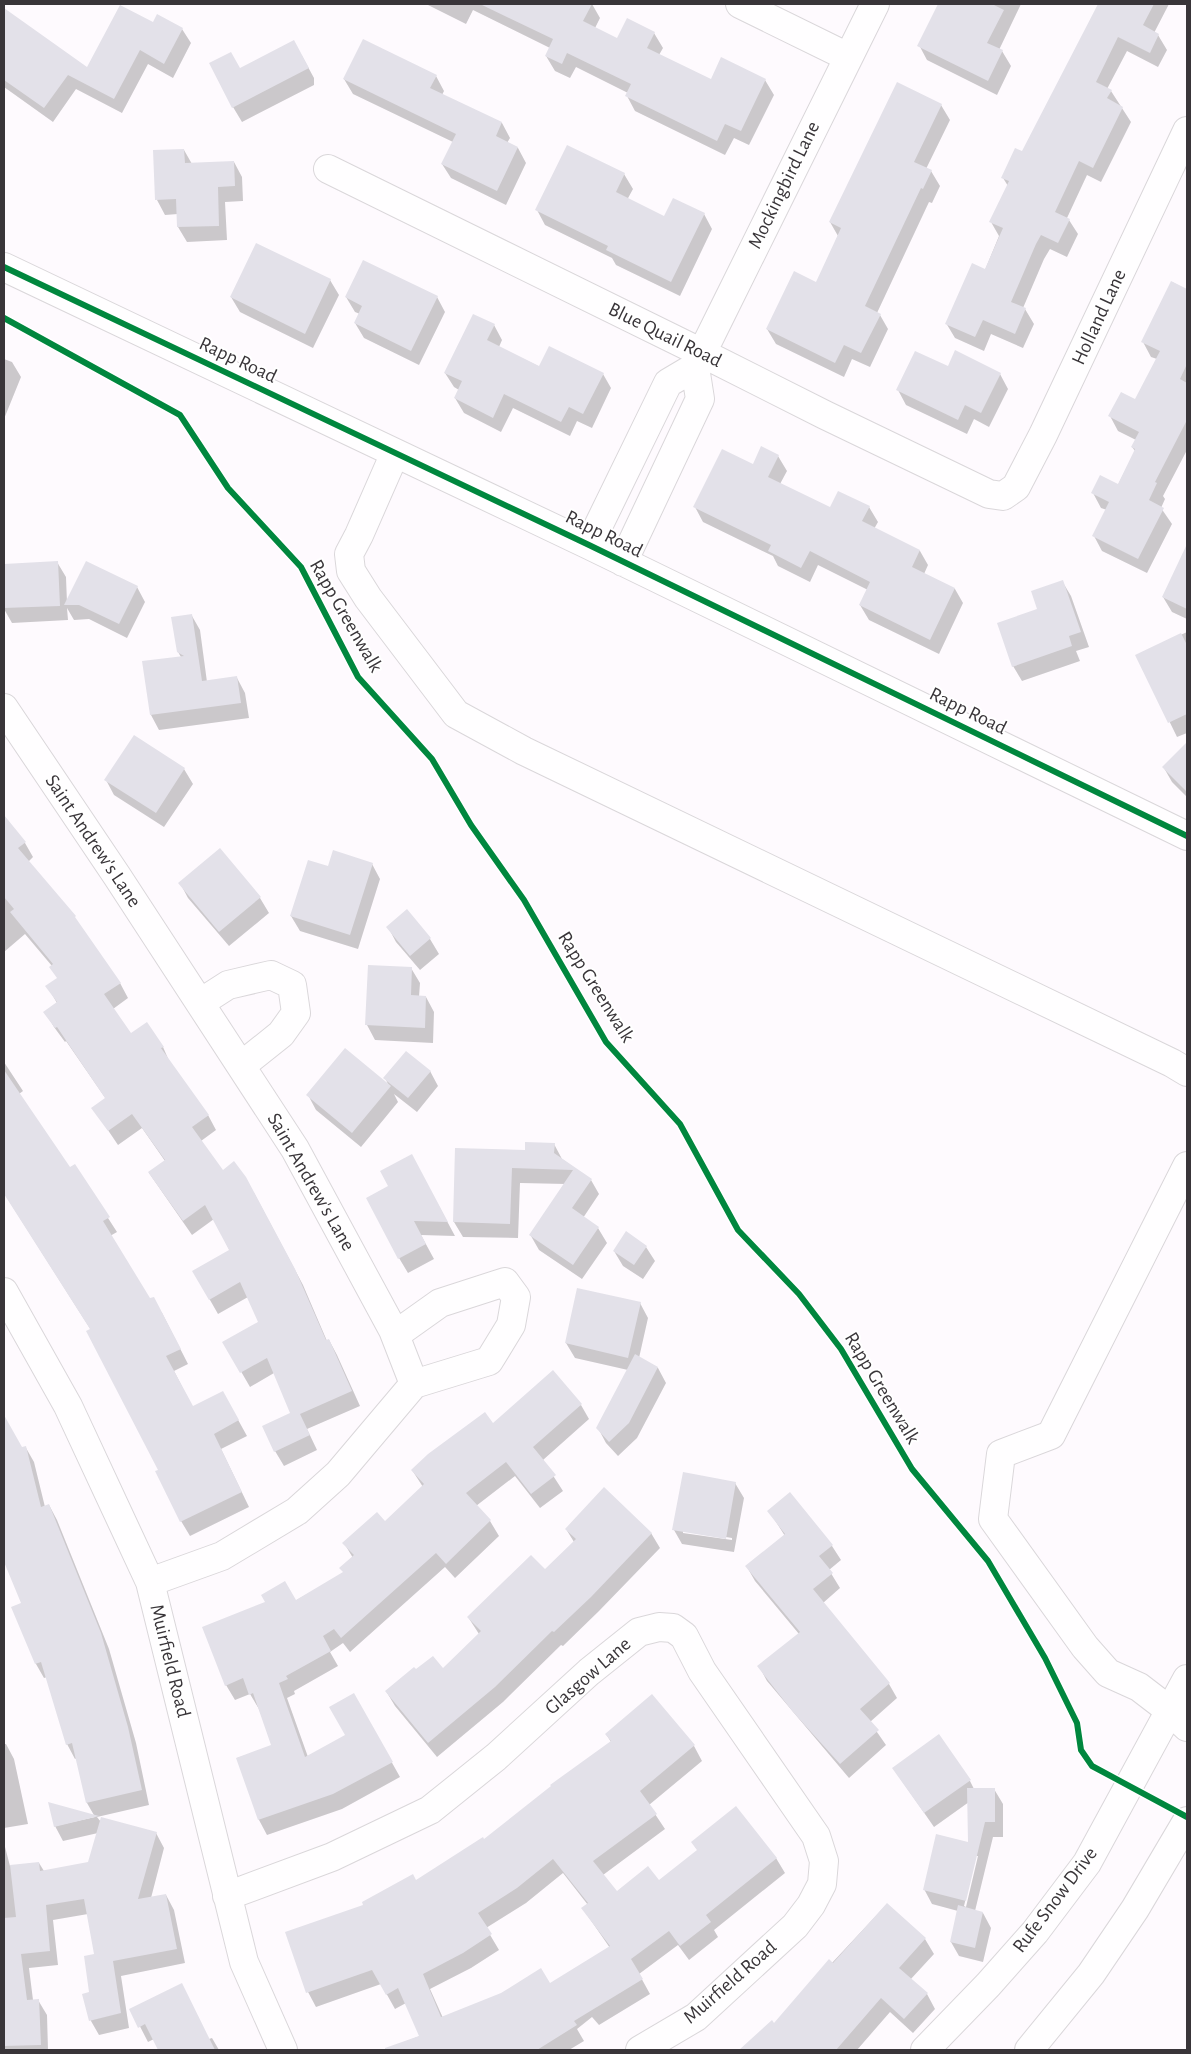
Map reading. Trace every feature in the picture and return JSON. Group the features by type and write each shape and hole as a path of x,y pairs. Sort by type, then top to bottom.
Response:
{"street":[{"path":"740,4 848,56"},
{"name":"Mockingbird Lane","path":"698,360 875,4"},
{"name":"Holland Lane","path":"1003,496 1016,487 1043,435 1187,131"},
{"name":"Blue Quail Road","path":"328,169 698,360 989,494 1003,496"},
{"name":"Rapp Road","path":"4,267 589,545 1187,836"},
{"path":"589,545 668,383 698,360"},
{"path":"623,562 700,399 698,360"},
{"path":"395,452 359,535 348,554 351,571 368,598 456,714 524,752 1172,1063 1187,1072"},
{"name":"Saint Andrew's Lane","path":"4,708 117,876 295,1149 395,1335 414,1384"},
{"path":"200,1004 228,985 271,975 292,985 296,1013 281,1034 241,1066"},
{"path":"1178,1719 1139,1686 1108,1673 1091,1654 993,1519 1000,1454 1051,1436 1187,1166"},
{"path":"150,1582 222,1556 297,1511 338,1474 414,1384 489,1361 511,1325 516,1297 505,1282 440,1303 395,1335"},
{"name":"Muirfield Road","path":"4,1292 68,1406 150,1582 244,1962 283,2050"},
{"name":"Glasgow Lane","path":"227,1896 332,1857 430,1810 496,1757 589,1672 639,1632 659,1627 673,1628 684,1636 702,1671 816,1836 824,1861 822,1884 811,1905"},
{"name":"Rufe Snow Drive","path":"925,2050 988,1985 1035,1932 1087,1863 1178,1719 1187,1679"},
{"path":"1029,2050 1096,1966 1136,1909 1187,1821"},
{"name":"Muirfield Road","path":"640,2050 696,2016 794,1926 811,1905"}],"building":[{"path":"480,4 592,4 583,21 617,38 627,18 655,32 647,48 711,79 721,57 766,79 741,131 725,124 717,141 625,96 631,84 567,53 562,64 545,56 553,39"},
{"path":"938,4 992,4 1004,10 987,43 1003,50 988,81 917,46"},
{"path":"1098,4 1154,4 1143,25 1159,34 1150,53 1118,37 1096,82 1112,90 1107,98 1123,107 1093,168 1079,161 1055,212 1070,219 1058,243 1041,235 1036,244 1011,302 1026,308 1015,334 983,320 975,337 945,324 972,263 985,269 1003,228 989,222 1009,181 1001,178 1015,148 1022,151"},
{"path":"120,5 153,22 157,14 183,28 164,64 140,50 114,99 68,75 44,108 4,80 4,8 87,67"},
{"path":"363,39 437,75 430,88 502,122 496,136 518,147 497,191 441,164 456,134 343,79"},
{"path":"294,40 309,68 232,108 209,63 231,52 240,68"},
{"path":"897,82 942,104 914,162 932,170 923,189 921,188 865,306 881,314 861,353 844,345 835,363 766,329 794,271 816,282 841,228 829,222"},
{"path":"567,145 625,173 616,192 664,216 673,198 705,213 671,282 606,250 608,246 535,210"},
{"path":"184,149 185,163 234,161 235,186 218,187 219,226 177,227 176,199 155,200 153,150"},
{"path":"256,243 331,279 305,334 230,297"},
{"path":"363,260 438,296 411,351 354,323 362,306 345,297"},
{"path":"1171,281 1187,289 1187,364 1180,379 1187,383 1187,420 1155,482 1157,483 1149,500 1164,508 1138,559 1092,536 1109,502 1091,493 1100,475 1118,484 1135,449 1131,447 1139,432 1108,416 1121,392 1135,399 1160,351 1141,342"},
{"path":"473,314 495,324 487,340 539,366 549,346 604,373 583,414 569,407 561,422 504,394 493,418 454,398 462,381 444,373"},
{"path":"955,350 1001,373 981,413 965,405 958,420 896,390 915,351 948,366"},
{"path":"761,446 779,455 768,477 830,507 838,491 870,506 862,521 920,550 912,567 955,588 930,640 859,605 870,582 810,551 801,568 768,551 771,545 693,507 722,449 753,464"},
{"path":"1187,544 1187,609 1162,597"},
{"path":"58,561 60,606 4,608 4,564"},
{"path":"86,561 138,586 119,624 79,605 64,605"},
{"path":"1063,580 1081,632 1069,636 1072,646 1012,667 997,623 1037,609 1031,591"},
{"path":"192,614 202,681 237,676 241,703 150,715 142,661 184,656 177,652 171,617"},
{"path":"1181,633 1187,645 1187,714 1168,723 1135,655"},
{"path":"134,735 185,768 156,813 104,780"},
{"path":"1187,742 1187,792 1162,767"},
{"path":"4,815 26,842 18,848 76,916 121,983 104,994 131,1033 147,1022 164,1047 161,1048 209,1115 192,1127 223,1170 234,1161 246,1177 295,1269 326,1340 329,1339 352,1391 300,1414 310,1435 274,1452 262,1426 290,1413 267,1358 240,1373 222,1342 258,1322 240,1282 209,1300 192,1271 229,1250 205,1205 183,1221 148,1172 165,1160 132,1114 108,1131 91,1108 105,1098 57,1027 55,1028 43,1012 57,1002 45,986 57,978 49,967 53,964 10,912 14,909 4,897"},
{"path":"220,848 261,897 219,932 178,883"},
{"path":"333,850 373,863 350,935 290,916 308,860 328,866"},
{"path":"407,909 431,938 410,956 386,927"},
{"path":"368,965 412,967 411,995 426,996 425,1028 365,1025"},
{"path":"345,1048 391,1086 352,1133 306,1095"},
{"path":"406,1051 431,1071 408,1098 383,1078"},
{"path":"4,1070 70,1167 75,1164 110,1217 103,1221 150,1298 154,1297 181,1349 166,1356 193,1406 223,1391 239,1420 214,1434 242,1492 180,1522 155,1471 158,1470 86,1331 90,1329 4,1194"},
{"path":"525,1142 555,1143 554,1153 592,1179 572,1208 599,1227 573,1265 529,1235 573,1170 512,1168 510,1224 453,1222 455,1148 525,1150"},
{"path":"412,1154 448,1222 414,1221 426,1244 398,1259 366,1198 388,1186 380,1171"},
{"path":"626,1231 647,1246 634,1265 613,1251"},
{"path":"577,1288 641,1302 628,1358 565,1343"},
{"path":"635,1354 658,1367 629,1423 609,1442 596,1428"},
{"path":"553,1370 582,1404 533,1447 556,1475 531,1494 506,1462 466,1493 491,1520 446,1564 436,1553 341,1638 334,1629 323,1636 331,1651 286,1676 288,1679 279,1683 305,1757 345,1735 329,1707 354,1693 393,1762 333,1794 258,1820 236,1758 271,1745 253,1693 249,1695 243,1678 225,1686 202,1627 265,1602 261,1595 285,1581 296,1600 343,1572 339,1568 354,1555 342,1543 377,1512 385,1521 424,1484 411,1470 428,1454 485,1412 493,1423"},
{"path":"4,1415 22,1447 26,1446 41,1507 49,1504 101,1633 128,1727 142,1790 86,1803 72,1743 66,1745 41,1662 35,1664 11,1607 21,1603 4,1562"},
{"path":"683,1472 736,1482 726,1539 672,1530"},
{"path":"604,1487 652,1533 591,1597 554,1632 552,1631 495,1687 428,1743 385,1691 414,1667 416,1669 433,1656 443,1668 481,1631 467,1617 531,1555 545,1569 576,1539 565,1529"},
{"path":"790,1492 833,1545 819,1556 833,1573 813,1589 890,1683 860,1709 879,1730 840,1764 793,1712 757,1666 800,1632 745,1566 785,1534 767,1511"},
{"path":"652,1694 695,1745 640,1791 657,1814 593,1861 617,1891 648,1866 659,1880 697,1850 691,1842 736,1806 777,1858 706,1915 711,1922 680,1946 669,1931 631,1959 643,1979 574,2021 577,2025 537,2050 385,2050 385,2048 419,2036 398,1988 386,1995 372,1970 306,1993 285,1932 363,1905 362,1902 413,1874 416,1880 483,1837 484,1839 550,1785 611,1741 605,1734","holes":["553,1859 588,1903 581,1908 610,1946 550,1983 541,1968 501,1993 441,2017 423,1974 463,1953 492,1934 478,1913 517,1888"]},
{"path":"939,1734 971,1780 924,1813 892,1768"},
{"path":"967,1788 995,1788 995,1822 985,1822 966,1901 923,1890 936,1834 968,1842"},
{"path":"48,1802 99,1816 54,1827"},
{"path":"101,1817 157,1832 138,1899 166,1894 177,1949 113,1961 121,2013 89,2021 82,1994 89,1992 84,1956 94,1954 84,1899 46,1905 50,1951 21,1954 27,2000 39,1999 41,2045 4,2046 4,1918 16,1917 10,1865 39,1862 40,1871 88,1862"},
{"path":"887,1903 926,1938 899,1968 928,1993 904,2019 881,1998 836,2050 739,2050 772,2020 774,2023 829,1959 833,1963"},
{"path":"958,1905 983,1912 975,1948 950,1942"},
{"path":"182,1983 215,2050 158,2050 145,2024 138,2028 129,2009"}],"cycle path":[{"path":"4,267 589,545 1187,836"},
{"name":"Rapp Greenwalk","path":"4,318 180,415 228,488 301,567 358,677 432,759 471,825 524,900 606,1042 680,1124 738,1230 799,1294 841,1349 912,1469 988,1561 1045,1658 1077,1723 1081,1750 1092,1766 1187,1817"}]}
